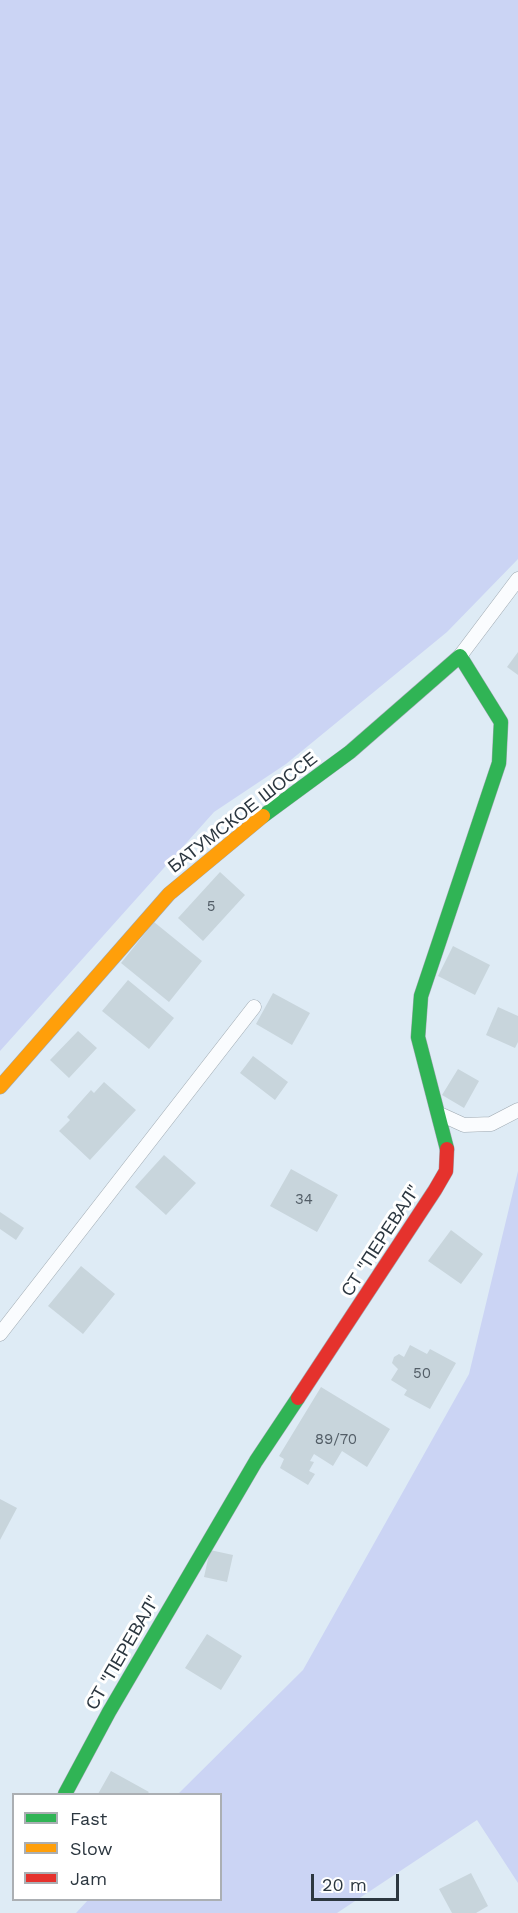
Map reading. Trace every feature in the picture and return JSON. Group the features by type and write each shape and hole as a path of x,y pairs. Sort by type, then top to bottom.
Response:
{"street":[{"name":"БАТУМСКОЕ ШОССЕ","path":"0,1087 169,894 258,820 350,752 460,656"},
{"name":"СТ \"ПЕРЕВАЛ\"","path":"66,1793 109,1712 256,1461 446,1171 448,1152 418,1037 421,996 499,763 501,722 460,656"}],"lane":[{"name":"БАТУМСКОЕ ШОССЕ","path":"460,656 518,579"},
{"path":"0,1334 254,1007"},
{"path":"438,1114 464,1125 491,1124 518,1110"}],"shaded area":[{"path":"0,0 518,0 518,559 447,632 286,764 214,812 0,1051"},
{"path":"518,1171 518,1883 477,1820 337,1913 76,1913 87,1901 222,1901 222,1793 179,1793 303,1670 469,1374"}],"building":[{"path":"518,652 518,675 507,667"},
{"path":"220,872 245,895 203,941 178,918"},
{"path":"154,922 202,961 169,1002 121,963"},
{"path":"453,946 490,965 475,995 438,976"},
{"path":"128,980 174,1018 149,1049 102,1011"},
{"path":"273,993 310,1013 292,1045 256,1024"},
{"path":"498,1007 518,1016 518,1042 515,1048 486,1035"},
{"path":"78,1031 97,1048 69,1078 50,1060"},
{"path":"253,1056 288,1082 275,1100 240,1073"},
{"path":"458,1069 479,1081 464,1108 442,1095"},
{"path":"104,1082 136,1110 90,1160 59,1131 70,1120 67,1117 91,1090 94,1093"},
{"path":"164,1155 196,1183 166,1215 135,1187"},
{"path":"291,1169 338,1195 317,1232 270,1206"},
{"path":"0,1212 24,1228 16,1240 0,1229"},
{"path":"451,1230 483,1254 461,1284 428,1261"},
{"path":"81,1266 115,1294 83,1334 48,1306"},
{"path":"410,1345 427,1354 430,1349 456,1363 430,1409 404,1395 407,1390 391,1380 398,1369 392,1363 394,1357 399,1354 404,1357"},
{"path":"321,1387 390,1429 367,1467 342,1451 333,1466 314,1454 310,1461 314,1462 309,1471 315,1474 308,1485 280,1468 284,1459 279,1456"},
{"path":"0,1499 17,1508 0,1540"},
{"path":"210,1550 233,1555 227,1582 204,1577"},
{"path":"207,1634 242,1656 221,1690 185,1668"},
{"path":"111,1771 149,1792 148,1793 99,1793"},
{"path":"471,1873 488,1906 476,1913 452,1913 439,1889"}],"traffic: fast":[{"path":"263,816 350,752 460,656 501,722 499,763 421,996 418,1037 447,1149"},
{"path":"66,1793 109,1712 256,1461 298,1398"}],"traffic: slow":[{"path":"0,1087 169,894 263,816"}],"traffic: jam":[{"path":"298,1398 435,1190 446,1171 447,1149"}]}
